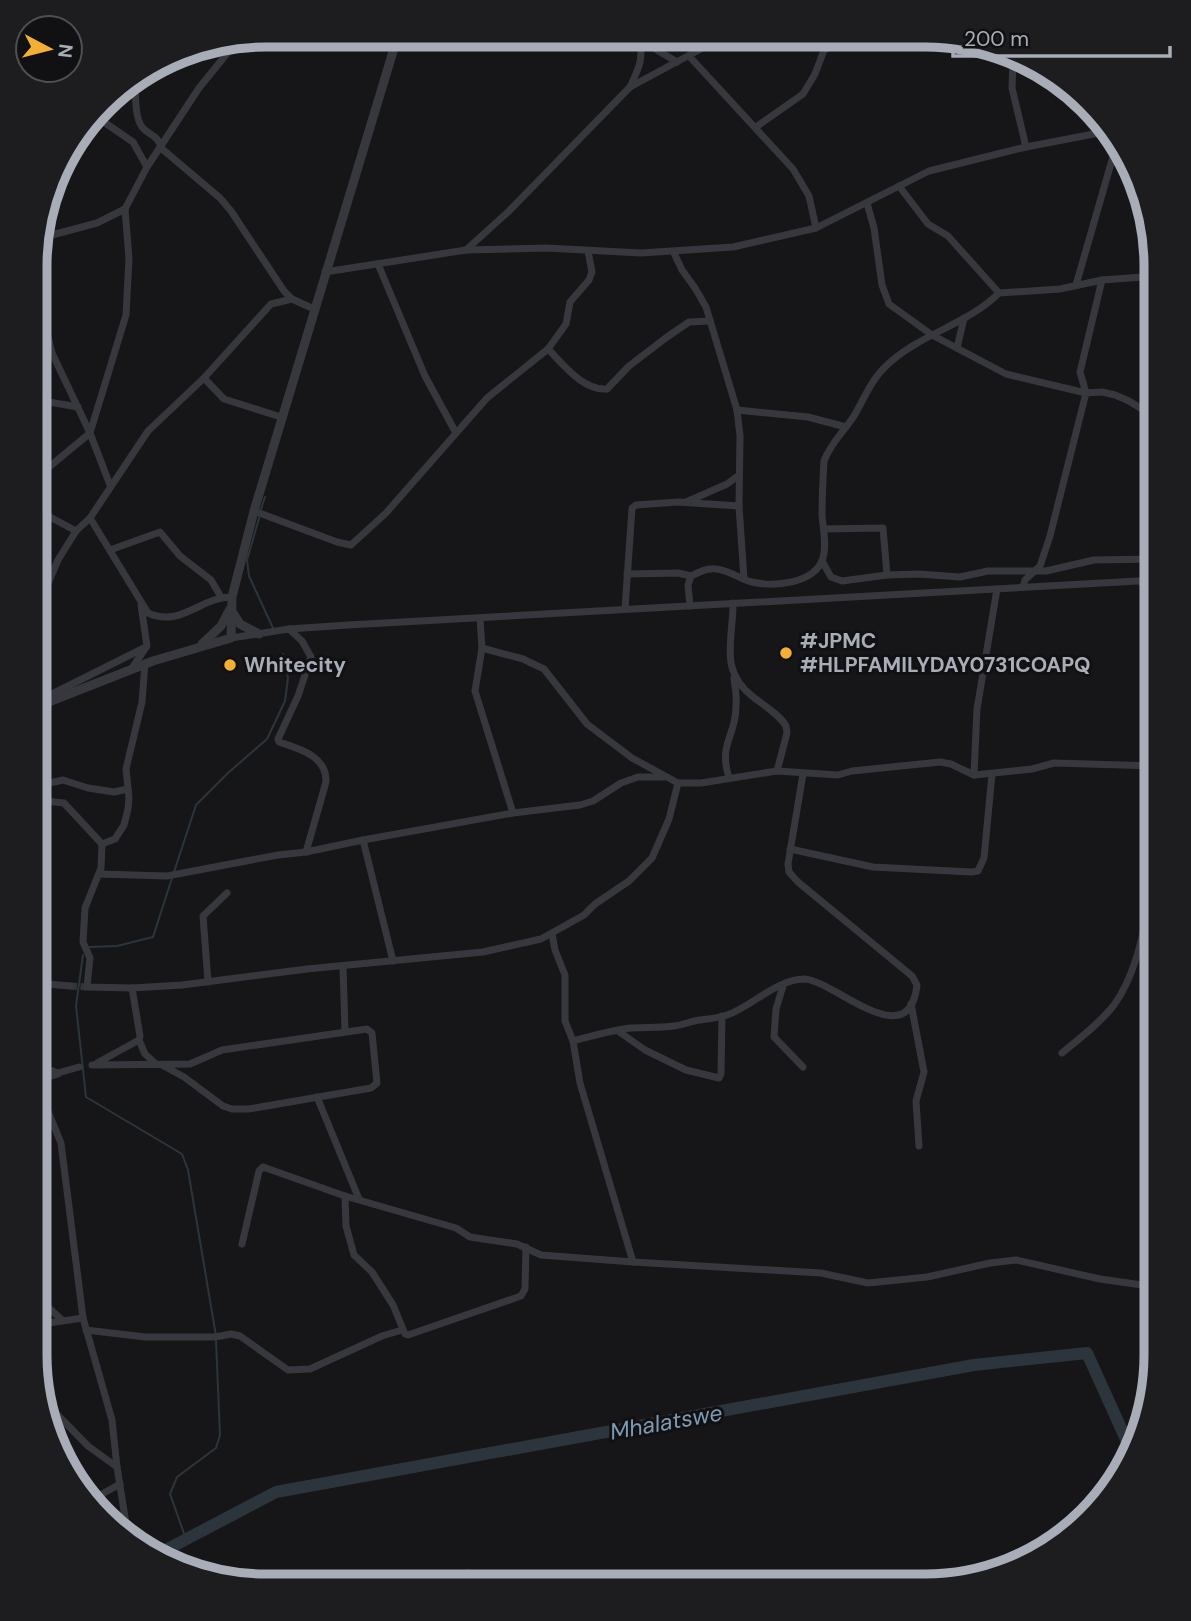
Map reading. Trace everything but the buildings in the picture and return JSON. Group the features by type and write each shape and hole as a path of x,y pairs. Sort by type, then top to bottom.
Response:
{"street":[{"path":"231,638 232,597 254,510 394,47"},
{"path":"630,87 642,59 641,47"},
{"path":"653,47 677,62"},
{"path":"466,250 509,211 630,87 705,47"},
{"path":"756,127 803,94 815,74 824,50 831,47"},
{"path":"47,469 90,433 126,315 129,259 125,209 147,167 199,88 230,50"},
{"path":"690,56 793,169 809,196 816,228"},
{"path":"1013,66 1012,88 1026,147"},
{"path":"136,91 142,127 156,136 161,148 220,198 275,281 292,299 313,309"},
{"path":"103,121 133,142 147,167"},
{"path":"325,272 466,250 546,248 674,253 733,247 816,228 929,171 1026,147 1098,133"},
{"path":"1076,285 1113,156"},
{"path":"899,186 928,224 948,236 999,293"},
{"path":"867,203 874,228 884,296 889,304 932,335 1006,374 1086,393 1115,396 1144,410"},
{"path":"49,235 104,220 125,209"},
{"path":"254,510 351,545 386,513 487,398 548,349 566,324 570,302 589,280 592,272 588,251"},
{"path":"674,253 706,307 737,411 744,579"},
{"path":"378,264 425,376 456,433"},
{"path":"1144,277 1102,280 1060,289 999,293 986,306 917,342 887,365 874,379 846,427 827,452 824,461 822,561 831,577 836,580 919,574 960,577 988,571 1053,570 1094,560 1144,559"},
{"path":"1023,587 1025,580 1040,566 1050,536 1086,393 1080,372 1102,280"},
{"path":"47,585 58,559 76,531 90,518 148,431 204,378 274,302 275,281"},
{"path":"274,302 292,299"},
{"path":"957,348 964,318"},
{"path":"548,349 578,377 593,387 607,389 629,366 678,330 696,320 710,321"},
{"path":"47,333 52,353 90,433 110,485"},
{"path":"204,378 224,399 281,417"},
{"path":"47,402 78,407"},
{"path":"737,411 808,417 846,427"},
{"path":"684,502 727,484 738,476"},
{"path":"625,610 632,508 636,505 684,502 739,506"},
{"path":"47,515 76,531"},
{"path":"90,518 148,613 159,618 171,618 221,597 232,597"},
{"path":"824,529 883,528 887,575"},
{"path":"110,550 160,532 180,556 211,580 221,597"},
{"path":"627,574 678,573 691,576 714,569 744,579 777,584 810,574 822,561"},
{"path":"690,606 688,585 691,576"},
{"path":"47,700 199,646 289,629 1023,587 1142,581 1144,585"},
{"path":"974,775 977,709 997,589"},
{"path":"729,778 724,752 736,707 730,663 733,603"},
{"path":"132,668 146,647 141,604"},
{"path":"231,608 240,624 259,634"},
{"path":"199,646 211,638 231,608"},
{"path":"480,618 482,648 475,691 513,813"},
{"path":"289,629 302,641 311,657 298,696 278,739 279,742 316,757 323,764 326,773 326,782 306,852"},
{"path":"47,698 146,647"},
{"path":"482,648 523,659 544,669 587,724 632,758 678,783 701,783 777,771 838,775 852,771 940,762 974,775 1032,769 1054,763 1144,766"},
{"path":"102,844 121,834 128,809 127,769 142,702 145,663"},
{"path":"734,678 786,726 787,733 777,771"},
{"path":"803,774 790,849 789,873 912,976 916,985 911,1004 924,1072 916,1101 919,1146"},
{"path":"790,849 873,867 971,872 978,870 984,858 992,774"},
{"path":"99,874 167,876 513,813 580,805 593,801 621,783 638,778 668,777"},
{"path":"47,783 62,780 114,792 128,789"},
{"path":"47,801 64,803 102,844 103,857 99,874 85,908 83,942 90,958 88,987 132,988 483,952 527,943 552,934 584,915 595,904 629,881 652,859 669,819 678,783"},
{"path":"363,840 393,961"},
{"path":"208,982 204,914 227,894"},
{"path":"1062,1053 1087,1033 1113,1006 1130,978 1143,925"},
{"path":"552,934 565,975 565,1021 573,1041 580,1083 633,1262"},
{"path":"343,966 345,1031"},
{"path":"573,1041 618,1031 675,1026 722,1016 801,979 888,1016 900,1015 911,1004"},
{"path":"47,984 70,986"},
{"path":"783,986 776,1009 774,1037 803,1067"},
{"path":"132,988 139,1040 145,1054 159,1065 184,1077 223,1106 249,1109 371,1088 377,1083 370,1030 345,1031 222,1050 190,1064 159,1065 92,1065 139,1040"},
{"path":"618,1031 645,1050 686,1070 719,1078 722,1016"},
{"path":"47,1078 79,1067"},
{"path":"47,1069 58,1073"},
{"path":"317,1097 359,1199"},
{"path":"47,1106 59,1133 64,1156 83,1318 112,1420 126,1522"},
{"path":"242,1244 261,1168 268,1168 345,1196 456,1228 470,1237 526,1247 541,1255 821,1273 868,1283 927,1277 1016,1260 1100,1279 1143,1285"},
{"path":"345,1196 346,1226 354,1255 372,1272 393,1305 402,1330 408,1335 521,1296 525,1289 526,1247"},
{"path":"47,1306 62,1320"},
{"path":"47,1323 83,1318"},
{"path":"86,1330 145,1337 215,1338 231,1334 240,1336 279,1365 299,1371 310,1369 382,1336 402,1330"},
{"path":"55,1413 88,1446 117,1467"},
{"path":"99,1496 120,1484"},
{"path":"462,1574 468,1573"}],"waterway":[{"path":"261,509 265,497"},
{"path":"260,515 247,560 249,576 273,628"},
{"path":"174,872 196,805 267,739 285,701 288,678 283,654"},
{"path":"90,947 117,946 153,937 172,878"},
{"path":"83,955 76,1006 86,1097 182,1154 188,1170 216,1336"},
{"path":"186,1539 170,1494 177,1477 216,1448 220,1435 216,1341"},
{"name":"Mhalatswe","path":"167,1549 276,1492 974,1365 1087,1353 1126,1439"}],"tunnel":[{"path":"70,986 87,987"}],"place":[{"name":"#JPMC #HLPFAMILYDAY0731COAPQ","path":"786,653"},
{"name":"Whitecity","path":"230,665"}]}
